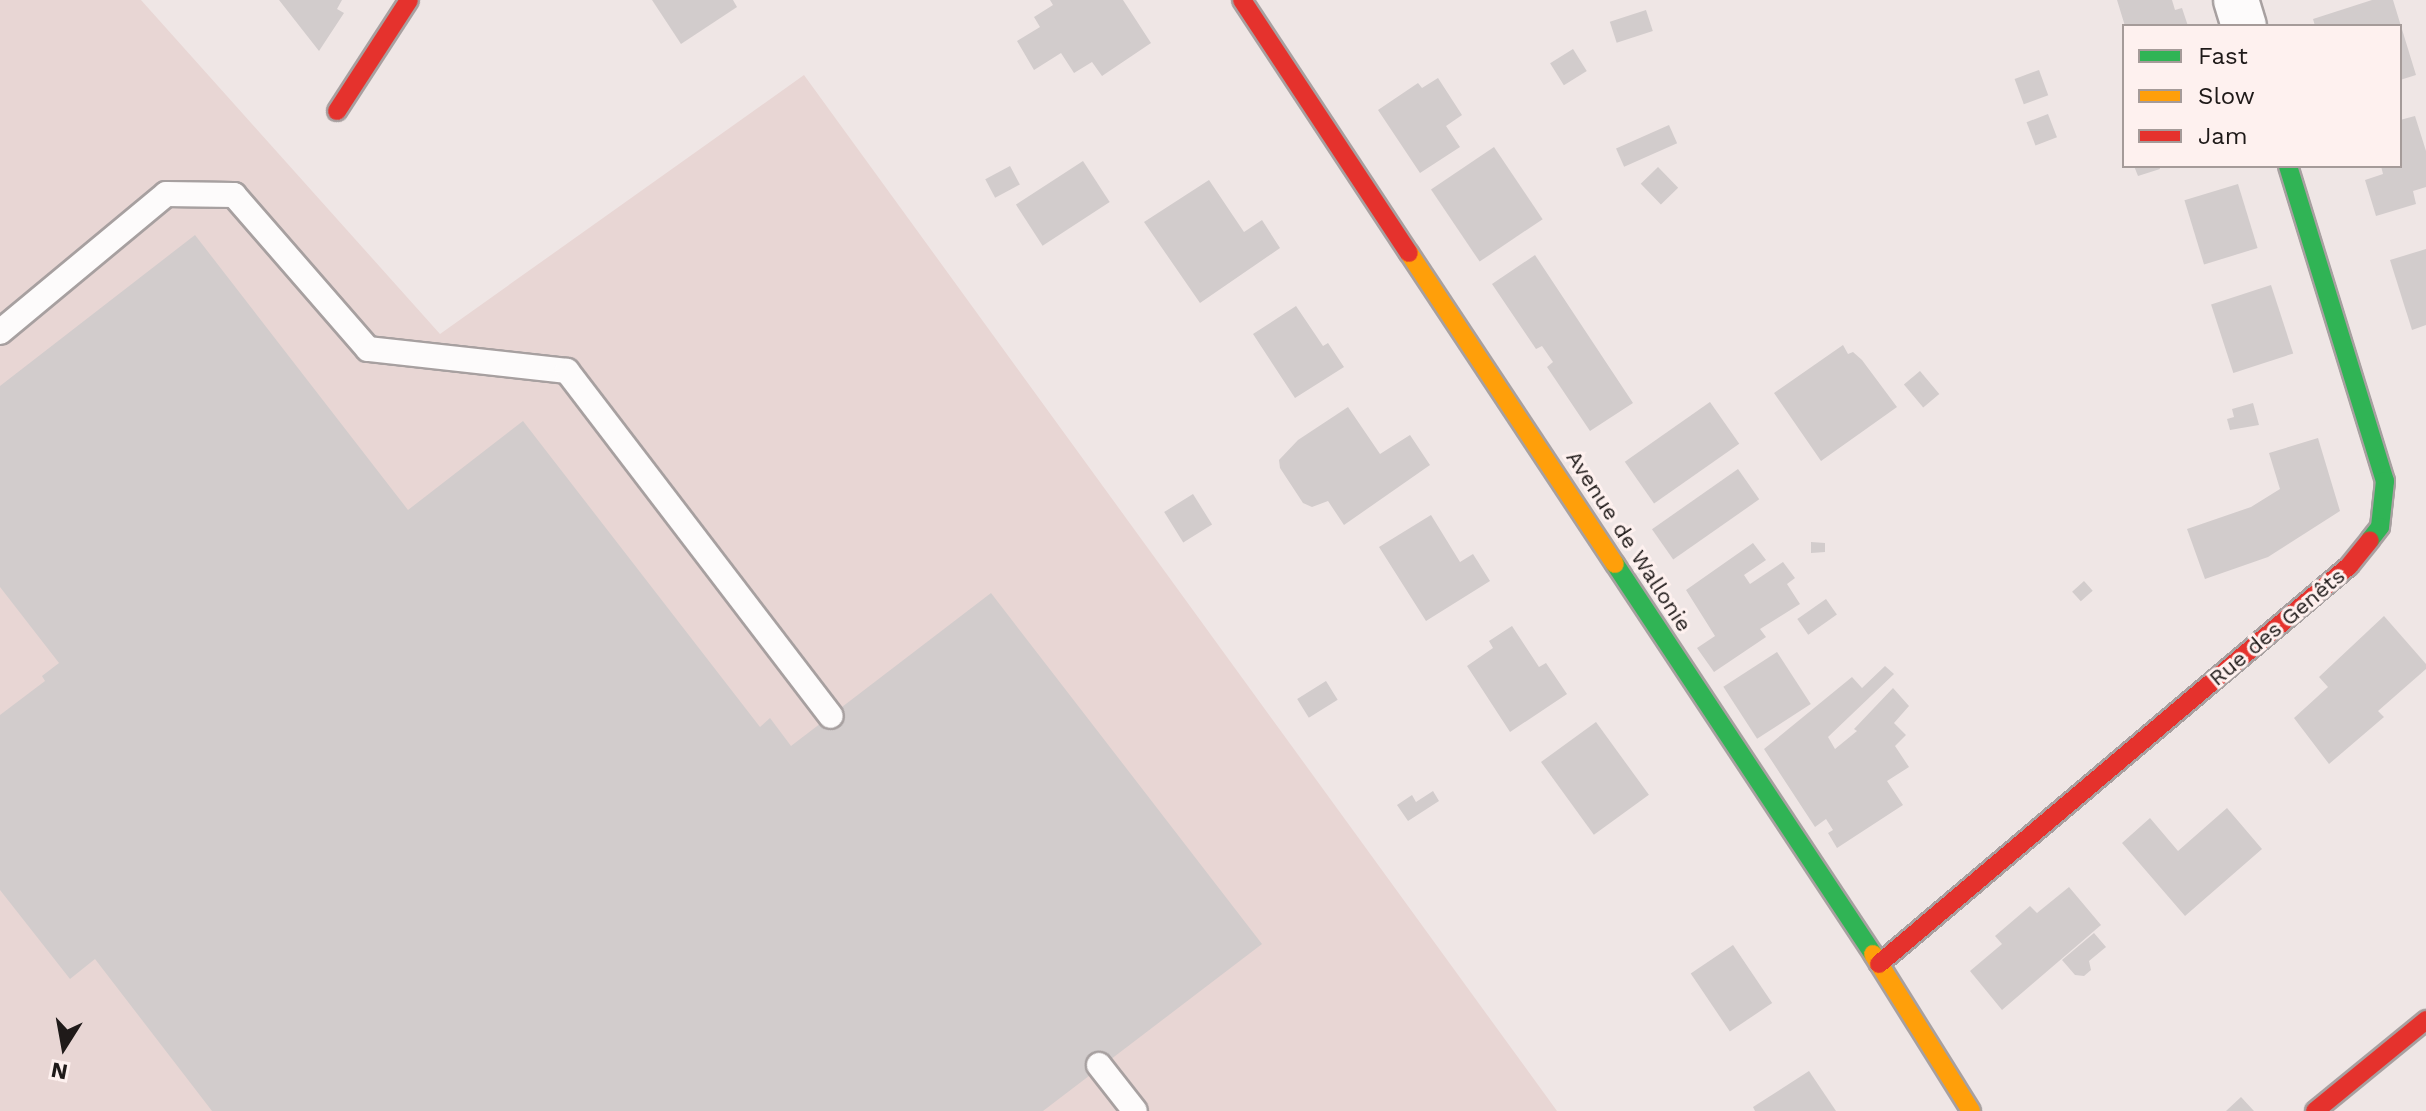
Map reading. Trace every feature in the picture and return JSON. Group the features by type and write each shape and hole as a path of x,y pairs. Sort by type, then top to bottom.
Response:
{"street":[{"path":"337,111 409,0"},
{"name":"Avenue de Wallonie","path":"1242,0 1879,964 1971,1111"},
{"path":"2236,0 2243,24"},
{"name":"Rue des Genêts","path":"1879,964 2349,566 2380,527 2385,481 2289,168"},
{"path":"2315,1111 2426,1020"}],"lane":[{"path":"0,332 166,194 234,195 368,349 567,371 831,716"},
{"path":"1099,1065 1135,1111"}],"shaded area":[{"path":"0,0 141,0 440,334 804,75 1557,1111 0,1111"}],"building":[{"path":"279,0 342,0 337,9 344,13 319,51"},
{"path":"652,0 733,0 737,7 681,44"},
{"path":"1050,0 1123,0 1151,43 1102,76 1092,62 1074,73 1061,53 1034,70 1017,41 1040,27 1034,17 1053,5"},
{"path":"2117,0 2172,0 2175,10 2182,8 2187,24 2124,24"},
{"path":"2372,0 2393,0 2400,24 2314,24 2313,19"},
{"path":"1646,10 1653,31 1617,43 1610,22"},
{"path":"2402,29 2416,75 2402,79"},
{"path":"1573,49 1587,71 1564,85 1550,63"},
{"path":"2039,70 2048,95 2024,104 2015,79"},
{"path":"1438,78 1462,115 1446,126 1460,147 1420,173 1378,110 1418,83 1422,88"},
{"path":"2048,114 2057,137 2035,146 2027,122"},
{"path":"2415,116 2426,151 2426,187 2413,191 2416,204 2376,216 2365,180 2383,174 2382,168 2402,168 2402,119"},
{"path":"1669,125 1677,143 1624,167 1616,149"},
{"path":"1494,147 1543,219 1480,262 1431,189"},
{"path":"1083,161 1110,202 1043,246 1016,205"},
{"path":"1010,166 1020,185 995,198 985,179"},
{"path":"1658,167 1678,188 1661,205 1641,184"},
{"path":"2135,168 2160,168 2160,169 2138,176"},
{"path":"1209,180 1244,232 1262,220 1280,248 1200,303 1144,222"},
{"path":"2238,184 2258,248 2204,264 2184,200"},
{"path":"195,235 408,510 523,421 760,727 770,718 791,746 991,593 1262,944 1043,1111 212,1111 95,959 70,979 0,890 0,715 45,681 42,676 59,663 0,587 0,386"},
{"path":"2426,249 2426,325 2412,330 2390,260"},
{"path":"1535,255 1633,403 1590,431 1547,367 1553,362 1542,346 1536,349 1492,284"},
{"path":"2271,285 2293,353 2233,373 2211,304"},
{"path":"1296,306 1323,346 1328,343 1344,367 1295,398 1253,334"},
{"path":"1843,345 1848,354 1853,352 1862,360 1897,407 1821,461 1774,393"},
{"path":"1920,371 1939,394 1923,407 1904,384"},
{"path":"1710,402 1739,444 1654,503 1625,462"},
{"path":"2253,403 2259,425 2230,430 2227,419 2234,417 2232,409"},
{"path":"1348,407 1380,454 1410,435 1430,465 1344,525 1328,501 1312,507 1303,503 1280,468 1279,460 1298,440"},
{"path":"2318,438 2340,511 2268,557 2205,579 2187,529 2251,507 2280,489 2269,453"},
{"path":"1738,469 1759,499 1673,560 1652,529"},
{"path":"1193,494 1212,525 1183,543 1164,512"},
{"path":"1431,515 1460,562 1473,554 1490,581 1426,621 1379,547"},
{"path":"1811,542 1825,543 1825,552 1811,553"},
{"path":"1753,543 1766,560 1744,575 1750,584 1783,562 1795,578 1787,584 1800,604 1760,629 1766,637 1714,672 1697,648 1715,636 1686,590"},
{"path":"2084,581 2093,591 2081,601 2072,592"},
{"path":"1826,599 1837,615 1808,635 1797,619"},
{"path":"2384,616 2426,664 2426,669 2378,711 2384,717 2329,764 2294,718 2328,687 2319,677"},
{"path":"1512,626 1539,667 1546,663 1567,694 1510,732 1467,666 1493,648 1489,641"},
{"path":"1777,652 1811,704 1757,739 1723,687"},
{"path":"1885,666 1894,674 1828,737 1835,749 1857,731 1854,729 1893,688 1909,706 1894,723 1906,735 1895,746 1909,767 1887,781 1903,805 1837,848 1828,833 1833,830 1826,819 1815,827 1764,749 1852,677 1862,688"},
{"path":"1326,681 1338,700 1309,718 1297,699"},
{"path":"1596,722 1649,795 1594,835 1541,762"},
{"path":"1433,791 1439,801 1408,821 1397,805 1412,795 1416,802"},
{"path":"2227,808 2262,849 2185,916 2122,843 2150,818 2178,851"},
{"path":"2069,887 2101,925 2002,1010 1970,971 2002,944 1995,936 2030,906 2037,913"},
{"path":"2094,933 2106,947 2089,961 2091,970 2084,976 2075,975 2062,960"},
{"path":"1733,945 1772,1003 1730,1032 1691,974"},
{"path":"1809,1071 1836,1111 1755,1111 1753,1107"},
{"path":"2241,1097 2254,1111 2226,1111"}],"traffic: fast":[{"path":"2289,168 2385,481 2380,527 2370,540"},
{"path":"1615,564 1873,954"}],"traffic: slow":[{"path":"1409,253 1615,564"},
{"path":"1873,954 1971,1111"}],"traffic: jam":[{"path":"337,111 409,0"},
{"path":"1242,0 1409,253"},
{"path":"1879,964 2349,566 2370,540"},
{"path":"2315,1111 2426,1020"}]}
